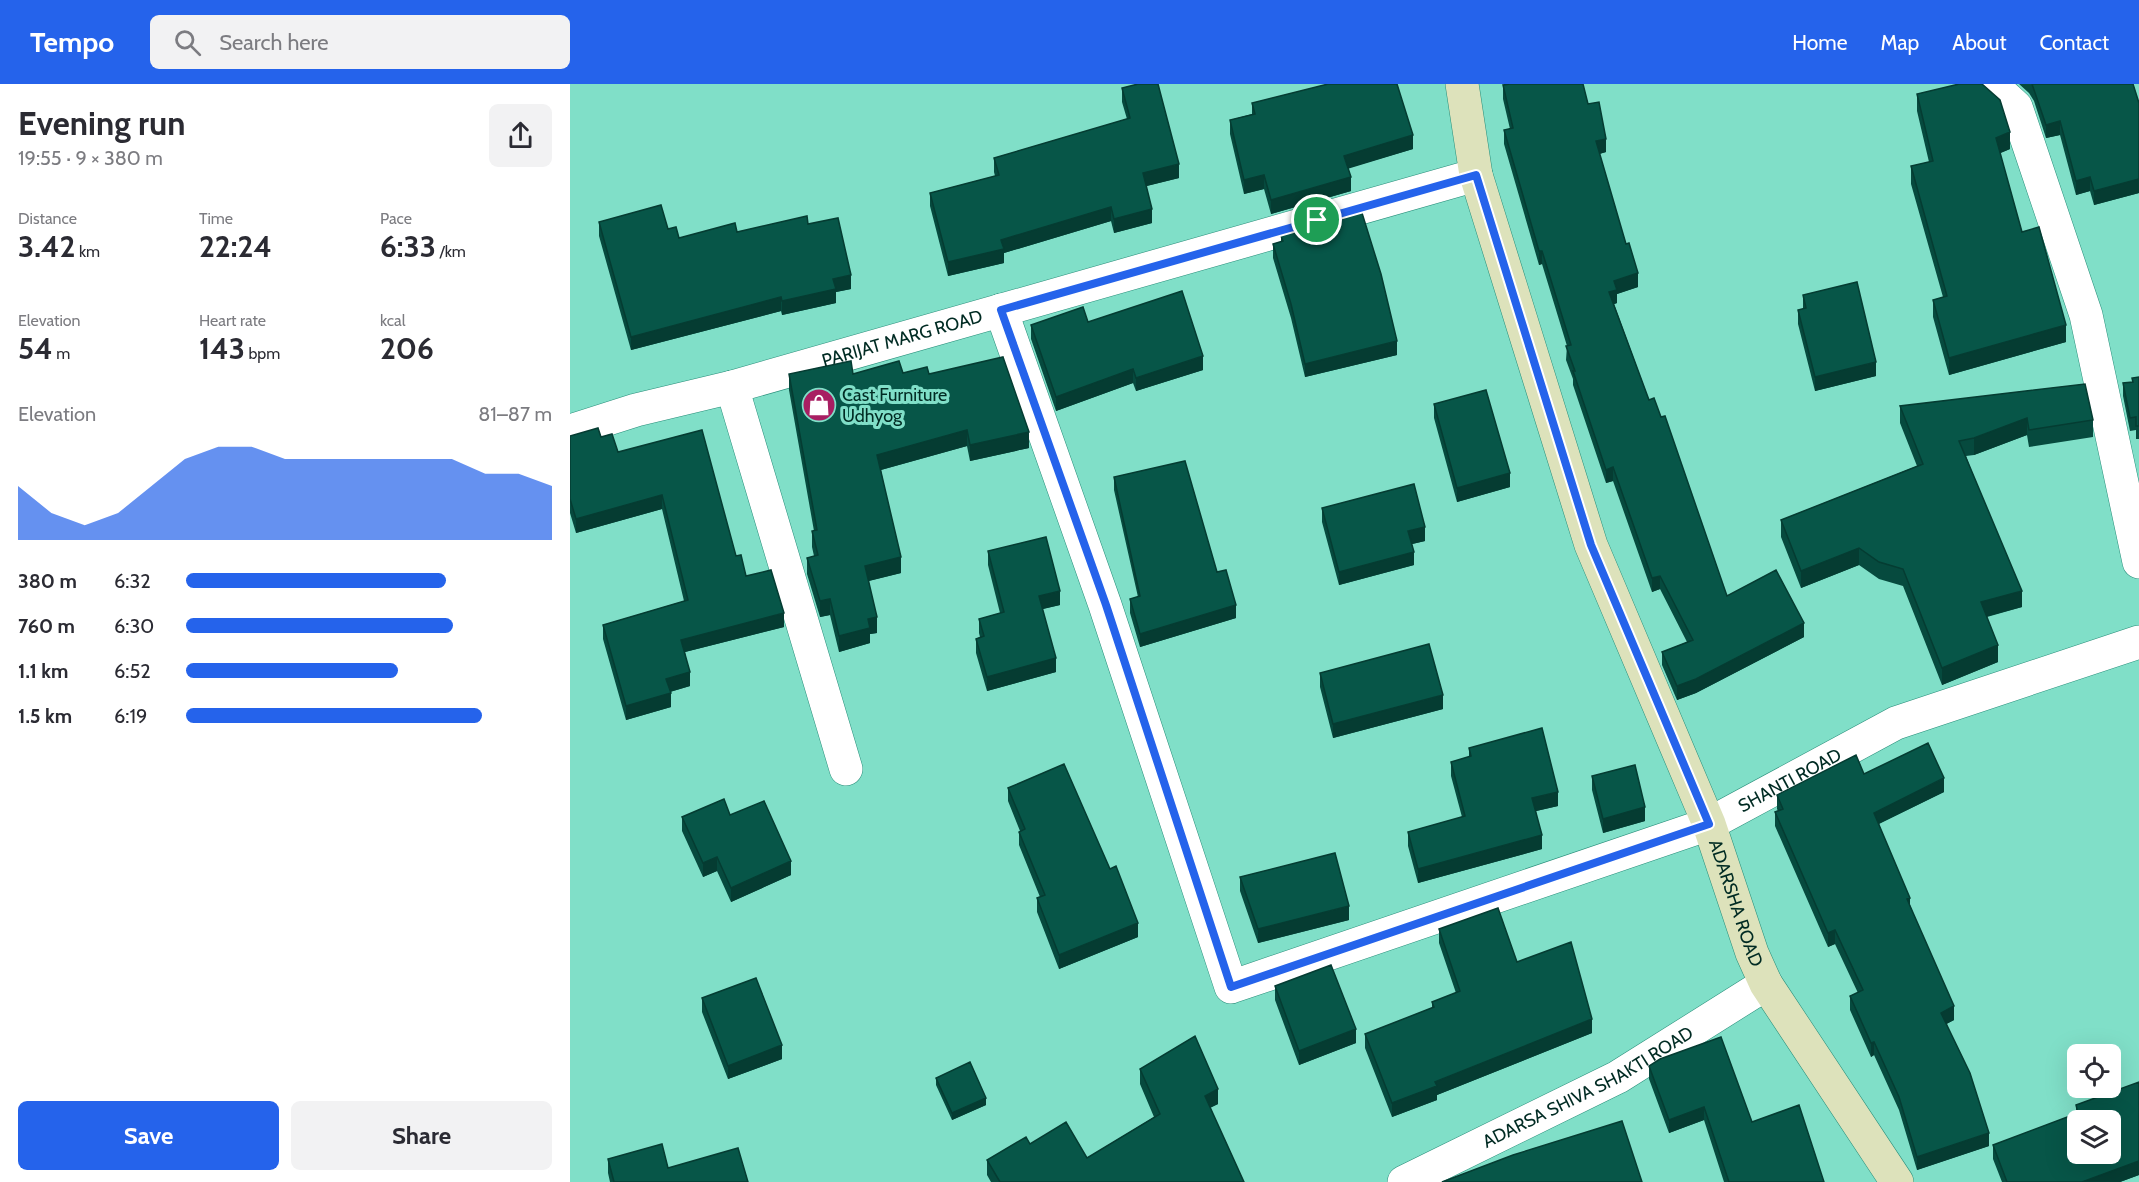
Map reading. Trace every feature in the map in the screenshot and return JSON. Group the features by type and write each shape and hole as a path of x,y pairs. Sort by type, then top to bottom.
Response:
{"main road":[{"name":"ADARSHA ROAD","path":"1462,84 1476,175 1591,545 1709,824 1752,954 1766,984 1896,1182"}],"street":[{"path":"1991,84 2016,107 2086,315 2139,562"},
{"name":"PARIJAT MARG ROAD","path":"570,431 636,410 732,387 1476,175"},
{"name":"SHANTI ROAD","path":"1001,310 1106,605 1231,987 1709,824 1896,723 2139,642"},
{"path":"732,387 846,769"},
{"name":"ADARSA SHIVA SHAKTI ROAD","path":"1404,1182 1618,1077 1766,984"}],"building":[{"path":"1138,84 1158,84 1179,164 1143,173 1152,209 1114,219 1111,207 1001,240 1004,249 948,262 930,193 999,175 994,158 1130,118 1122,88"},
{"path":"1328,84 1397,84 1413,135 1344,156 1351,177 1271,200 1264,175 1244,180 1230,120 1255,114 1252,103"},
{"path":"1583,84 1588,104 1599,102 1606,139 1596,141 1626,244 1629,243 1638,273 1614,281 1617,290 1609,292 1649,400 1654,398 1661,417 1665,416 1727,596 1776,570 1804,623 1696,679 1677,686 1662,652 1693,640 1660,576 1652,578 1613,467 1606,470 1573,371 1575,371 1566,346 1571,345 1542,251 1539,251 1504,130 1513,128 1503,85"},
{"path":"1959,84 1982,84 2000,100 2010,132 1996,138 2022,232 2039,227 2066,325 1949,358 1933,300 1947,296 1911,166 1933,161 1917,94"},
{"path":"2032,84 2133,84 2139,103 2139,179 2094,191 2090,177 2076,181 2060,121 2046,125"},
{"path":"661,205 668,229 676,227 679,238 735,223 737,232 807,216 808,224 838,218 851,275 833,279 836,289 782,301 781,297 631,337 599,222"},
{"path":"1362,213 1381,274 1397,341 1305,364 1291,304 1273,244 1283,241 1281,236"},
{"path":"1857,282 1876,362 1815,377 1798,310 1806,308 1803,295"},
{"path":"1182,291 1203,356 1136,378 1133,369 1056,397 1031,325 1083,307 1088,322"},
{"path":"1003,357 1029,432 970,445 967,430 877,455 901,557 865,566 877,617 868,619 870,628 839,636 830,599 820,601 807,558 818,555 812,531 817,530 789,374 851,361 853,374 899,361 903,373 927,367 929,374"},
{"path":"2139,377 2139,426 2136,426 2136,417 2130,418 2123,383 2133,382 2132,378"},
{"path":"2085,384 2093,420 2029,430 2027,418 1974,438 1959,441 2022,591 1981,602 1998,645 1942,668 1903,569 1879,562 1859,548 1801,571 1781,520 1923,464 1900,406"},
{"path":"1486,390 1510,473 1457,488 1434,404"},
{"path":"598,428 601,437 612,434 618,452 702,430 736,556 741,555 746,576 771,570 784,613 681,640 690,672 666,679 671,693 626,706 603,625 688,600 662,495 576,519 570,499 570,436"},
{"path":"1185,461 1217,572 1226,570 1236,605 1140,634 1130,599 1140,596 1114,477"},
{"path":"1414,484 1425,527 1408,531 1414,552 1339,572 1322,508"},
{"path":"1046,537 1060,591 1039,596 1056,658 987,677 976,639 984,636 979,619 1004,612 988,551"},
{"path":"1429,644 1443,695 1333,724 1320,673"},
{"path":"1542,728 1558,792 1532,798 1542,835 1418,869 1408,832 1465,816 1451,762 1471,756 1469,748"},
{"path":"1928,743 1944,778 1874,813 1910,898 1907,899 1954,1006 1941,1013 1970,1073 1989,1133 1917,1157 1899,1097 1850,996 1863,990 1835,930 1828,933 1775,812 1783,809 1777,795 1856,755 1864,774"},
{"path":"1064,764 1110,869 1116,866 1138,923 1059,955 1037,898 1045,895 1019,832 1025,829 1008,788"},
{"path":"1635,765 1645,807 1603,819 1592,776"},
{"path":"724,799 730,815 764,801 791,861 731,888 717,857 703,863 682,817"},
{"path":"1335,853 1349,906 1258,929 1240,877"},
{"path":"1498,908 1517,962 1571,942 1592,1019 1435,1082 1437,1086 1392,1103 1365,1034 1434,1007 1432,1002 1460,991 1439,929"},
{"path":"1331,965 1356,1029 1299,1051 1275,986"},
{"path":"756,978 782,1045 728,1066 702,998"},
{"path":"1195,1036 1218,1089 1205,1096 1244,1182 1000,1182 987,1160 1026,1137 1030,1144 1066,1122 1087,1158 1160,1114 1140,1069"},
{"path":"1721,1037 1752,1122 1799,1105 1824,1182 1729,1182 1704,1107 1669,1120 1649,1066 1660,1059"},
{"path":"970,1062 986,1098 952,1113 936,1078"},
{"path":"2139,1082 2139,1161 2082,1182 2007,1182 1993,1145 2067,1117 2067,1164 2121,1164 2121,1110 2077,1110 2076,1105 2095,1098 2121,1098 2121,1089"},
{"path":"1622,1121 1642,1182 1442,1182 1513,1155"},
{"path":"662,1144 668,1168 738,1148 748,1182 614,1182 608,1159"}],"place":[{"name":"Cast Furniture Udhyog","path":"819,405"}],"route":[{"path":"1476,175 1591,545 1709,824 1231,987 1106,605 1001,310 1317,220 1476,175"}]}
